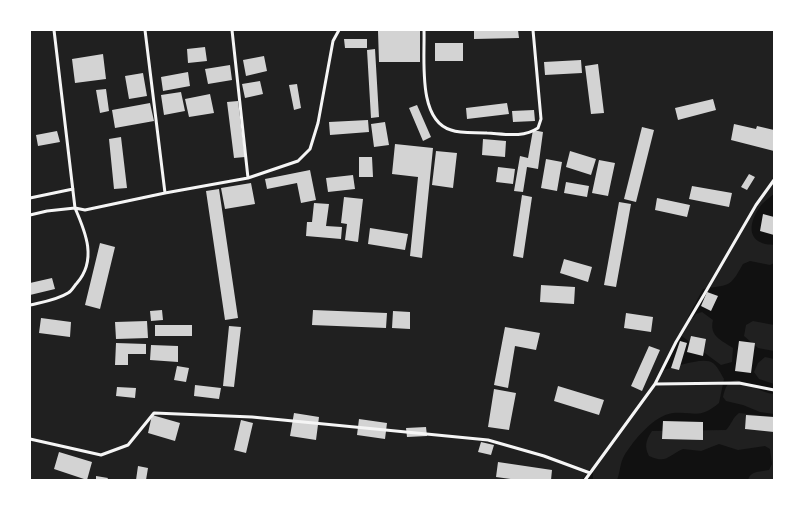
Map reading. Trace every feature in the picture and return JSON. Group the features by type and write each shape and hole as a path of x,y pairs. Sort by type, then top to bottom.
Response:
{"lane":[{"path":"30,305 48,301 69,292 84,275 89,253 86,233 75,208 54,30"},
{"path":"145,30 165,193"},
{"path":"232,30 248,178"},
{"path":"30,215 47,211 75,208 84,210 248,178 298,161 310,149 318,122 333,41 339,30"},
{"path":"424,30 426,94 430,111 436,120 442,126 459,132 525,134 538,128 541,119 533,30"},
{"path":"585,480 656,384 676,342 756,205 774,180"},
{"path":"30,198 73,189"},
{"path":"656,384 739,383 774,390"},
{"path":"30,439 101,455 128,445 154,413 252,417 488,440 544,456 590,473"}],"shaded area":[{"path":"30,30 774,30 774,194 759,209 753,219 752,230 753,236 756,240 764,244 774,245 774,263 770,265 750,261 743,264 735,278 728,284 703,289 688,317 693,318 696,314 702,312 713,320 712,325 714,334 720,340 733,348 732,362 721,365 679,334 659,373 664,370 696,361 709,361 713,363 724,379 719,403 706,411 697,414 673,413 659,418 638,436 624,456 617,480 593,480 593,473 590,469 582,480 30,480"},
{"path":"753,321 774,325 774,351 758,348 744,336 746,325"},
{"path":"765,357 774,359 774,384 759,379 754,372 758,363"},
{"path":"737,380 747,383 764,392 774,394 774,414 760,412 743,405 726,401 723,397 726,388 729,383"},
{"path":"739,413 774,417 774,480 748,480 751,474 769,470 772,464 770,449 765,446 738,450 719,444 701,451 683,449 663,459 649,456 646,443 652,431 726,430"}],"building":[{"path":"420,30 420,62 379,62 378,31"},
{"path":"474,30 518,30 519,38 474,39"},
{"path":"344,39 367,39 367,48 345,48"},
{"path":"435,43 463,43 463,61 435,61"},
{"path":"205,47 207,61 188,63 187,49"},
{"path":"375,49 379,117 371,118 367,50"},
{"path":"103,54 106,79 75,83 72,59"},
{"path":"264,56 267,71 246,76 243,60"},
{"path":"581,60 582,73 545,75 544,62"},
{"path":"598,64 604,113 591,114 585,66"},
{"path":"230,65 232,80 208,84 205,69"},
{"path":"188,72 190,86 163,91 161,77"},
{"path":"143,73 147,96 129,99 125,76"},
{"path":"260,81 263,94 245,98 242,84"},
{"path":"297,84 301,108 294,110 289,85"},
{"path":"106,89 109,111 100,113 96,90"},
{"path":"181,92 185,111 164,115 161,95"},
{"path":"210,94 214,113 189,117 185,99"},
{"path":"713,99 716,110 678,120 675,108"},
{"path":"238,101 245,157 234,158 227,102"},
{"path":"150,103 154,121 115,128 112,110"},
{"path":"507,103 509,114 467,119 466,108"},
{"path":"417,105 431,137 423,141 409,108"},
{"path":"534,110 535,121 513,122 512,111"},
{"path":"368,120 369,132 330,135 329,122"},
{"path":"385,122 389,145 374,147 371,124"},
{"path":"734,124 756,129 757,126 774,130 774,151 731,140"},
{"path":"642,127 654,130 636,202 624,199"},
{"path":"533,130 543,132 538,169 527,167 523,192 514,191 520,156 528,158"},
{"path":"57,131 60,142 38,146 36,135"},
{"path":"121,137 127,188 114,189 109,139"},
{"path":"483,139 506,141 505,157 482,155"},
{"path":"395,144 433,148 422,258 410,256 418,177 392,174"},
{"path":"436,151 457,153 453,188 432,185"},
{"path":"570,151 596,159 591,175 566,167"},
{"path":"359,157 372,157 373,177 359,177"},
{"path":"546,159 562,162 557,191 541,188"},
{"path":"599,160 615,163 608,196 592,193"},
{"path":"498,167 515,169 513,184 496,182"},
{"path":"310,170 316,200 301,203 297,183 267,189 265,179"},
{"path":"749,174 755,177 747,190 741,187"},
{"path":"353,175 355,189 328,192 326,178"},
{"path":"566,182 589,186 587,197 564,193"},
{"path":"251,183 255,204 225,209 221,188"},
{"path":"692,186 732,193 729,207 689,199"},
{"path":"219,189 238,318 225,320 206,191"},
{"path":"522,195 532,197 523,258 513,256"},
{"path":"344,197 363,199 358,242 345,240 347,224 341,223"},
{"path":"657,198 690,205 687,217 655,210"},
{"path":"619,202 631,204 616,287 604,285"},
{"path":"314,203 329,204 326,226 342,227 341,239 306,236 307,222 312,222"},
{"path":"763,214 774,217 774,235 760,231"},
{"path":"370,228 408,234 405,250 368,244"},
{"path":"100,243 115,247 100,309 85,305"},
{"path":"564,259 592,267 588,282 560,273"},
{"path":"52,278 55,289 30,295 30,283"},
{"path":"541,285 575,287 574,304 540,302"},
{"path":"707,292 718,296 711,311 701,306"},
{"path":"162,310 163,320 151,321 150,311"},
{"path":"313,310 387,313 386,328 312,325"},
{"path":"393,311 410,312 410,329 392,328"},
{"path":"626,313 653,317 651,332 624,328"},
{"path":"41,318 71,322 70,337 39,333"},
{"path":"147,321 148,338 116,339 115,322"},
{"path":"155,325 192,325 192,336 155,336"},
{"path":"229,326 241,327 234,387 223,386"},
{"path":"505,327 540,333 536,350 515,346 508,388 494,385"},
{"path":"691,336 706,339 703,356 687,352"},
{"path":"680,341 687,343 679,370 671,368"},
{"path":"739,341 755,343 751,373 735,371"},
{"path":"116,343 146,344 146,354 128,354 128,365 115,365"},
{"path":"151,345 178,346 178,362 150,360"},
{"path":"649,346 660,350 642,391 631,386"},
{"path":"177,366 189,368 186,382 174,380"},
{"path":"195,385 221,388 219,399 194,396"},
{"path":"558,386 604,400 599,415 554,401"},
{"path":"117,387 136,388 135,398 116,396"},
{"path":"494,389 516,393 509,430 488,427"},
{"path":"294,413 319,417 316,440 290,436"},
{"path":"152,415 180,423 175,441 148,433"},
{"path":"746,415 774,417 774,432 745,429"},
{"path":"359,419 387,423 385,439 357,435"},
{"path":"241,420 253,423 246,453 234,450"},
{"path":"663,421 703,422 703,440 662,439"},
{"path":"426,427 427,436 407,437 406,428"},
{"path":"481,442 494,445 491,455 478,452"},
{"path":"59,452 92,462 87,480 54,469"},
{"path":"498,462 552,470 551,480 518,480 496,477"},
{"path":"138,466 148,468 146,480 136,480"},
{"path":"96,476 108,478 107,480 96,480"}]}
